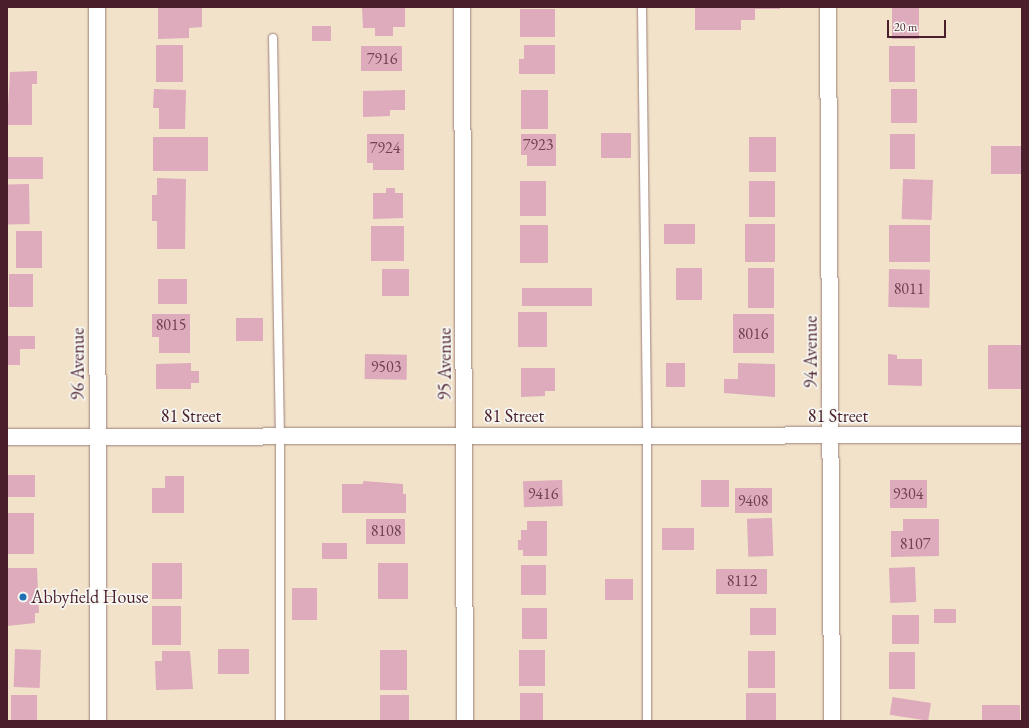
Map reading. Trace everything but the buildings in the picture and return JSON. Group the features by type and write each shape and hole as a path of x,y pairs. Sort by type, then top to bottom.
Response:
{"street":[{"name":"96 Avenue","path":"97,7 98,721"},
{"name":"95 Avenue","path":"462,7 465,721"},
{"name":"94 Avenue","path":"828,7 832,721"},
{"name":"81 Street","path":"7,436 1022,436"}],"lane":[{"path":"642,7 647,436 647,721"},
{"path":"273,38 280,436 280,721"}],"place":[{"name":"Abbyfield House","path":"23,597"}]}
